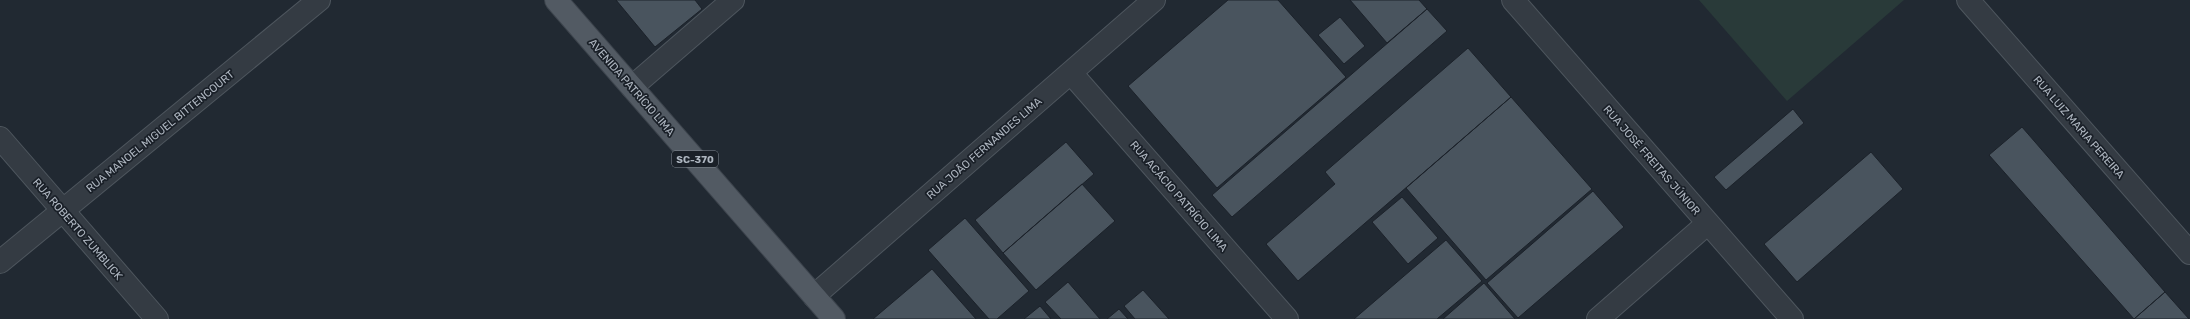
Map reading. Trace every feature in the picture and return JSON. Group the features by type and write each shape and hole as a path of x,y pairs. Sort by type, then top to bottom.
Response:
{"main road":[{"name":"AVENIDA PATRÍCIO LIMA","path":"556,0 834,319"}],"street":[{"name":"RUA MANOEL MIGUEL BITTENCOURT","path":"0,262 319,0"},
{"path":"632,86 734,0"},
{"name":"RUA JOÃO FERNANDES LIMA","path":"814,296 1154,0"},
{"name":"RUA JOSÉ FREITAS JÚNIOR","path":"1513,0 1792,319"},
{"name":"RUA LUIZ MARIA PEREIRA","path":"1968,0 2190,253"},
{"name":"RUA ACÁCIO PATRÍCIO LIMA","path":"1071,73 1287,319"},
{"name":"RUA ROBERTO ZUMBLICK","path":"0,138 157,319"},
{"path":"1598,319 1708,223"}],"shaded area":[{"path":"1699,0 1904,0 1787,101"}],"building":[{"path":"616,0 695,0 702,9 655,47"},
{"path":"1228,0 1278,0 1346,77 1217,188 1128,86"},
{"path":"1350,0 1419,0 1427,9 1387,43"},
{"path":"1427,9 1447,31 1232,217 1212,195"},
{"path":"1340,17 1365,46 1344,64 1318,35"},
{"path":"1468,48 1511,97 1298,281 1266,244 1335,184 1325,172"},
{"path":"1511,97 1592,189 1486,280 1406,188"},
{"path":"1793,109 1804,123 1726,190 1714,177"},
{"path":"2022,127 2165,292 2134,319 1989,155"},
{"path":"1066,142 1094,174 1003,253 975,220"},
{"path":"1871,152 1903,189 1797,282 1764,244"},
{"path":"1082,184 1115,221 1036,290 1003,253"},
{"path":"1593,191 1624,227 1518,318 1487,283"},
{"path":"1402,197 1438,238 1408,264 1372,222"},
{"path":"965,218 1029,291 997,319 989,319 928,250"},
{"path":"1446,240 1482,281 1437,319 1354,319"},
{"path":"932,269 976,319 873,319"},
{"path":"1068,282 1100,319 1061,319 1045,302"},
{"path":"1484,283 1515,319 1443,319"},
{"path":"1143,290 1169,319 1135,319 1124,306"},
{"path":"2165,292 2189,319 2134,319"},
{"path":"1040,306 1051,319 1024,319"},
{"path":"1119,309 1128,319 1107,319"}]}
